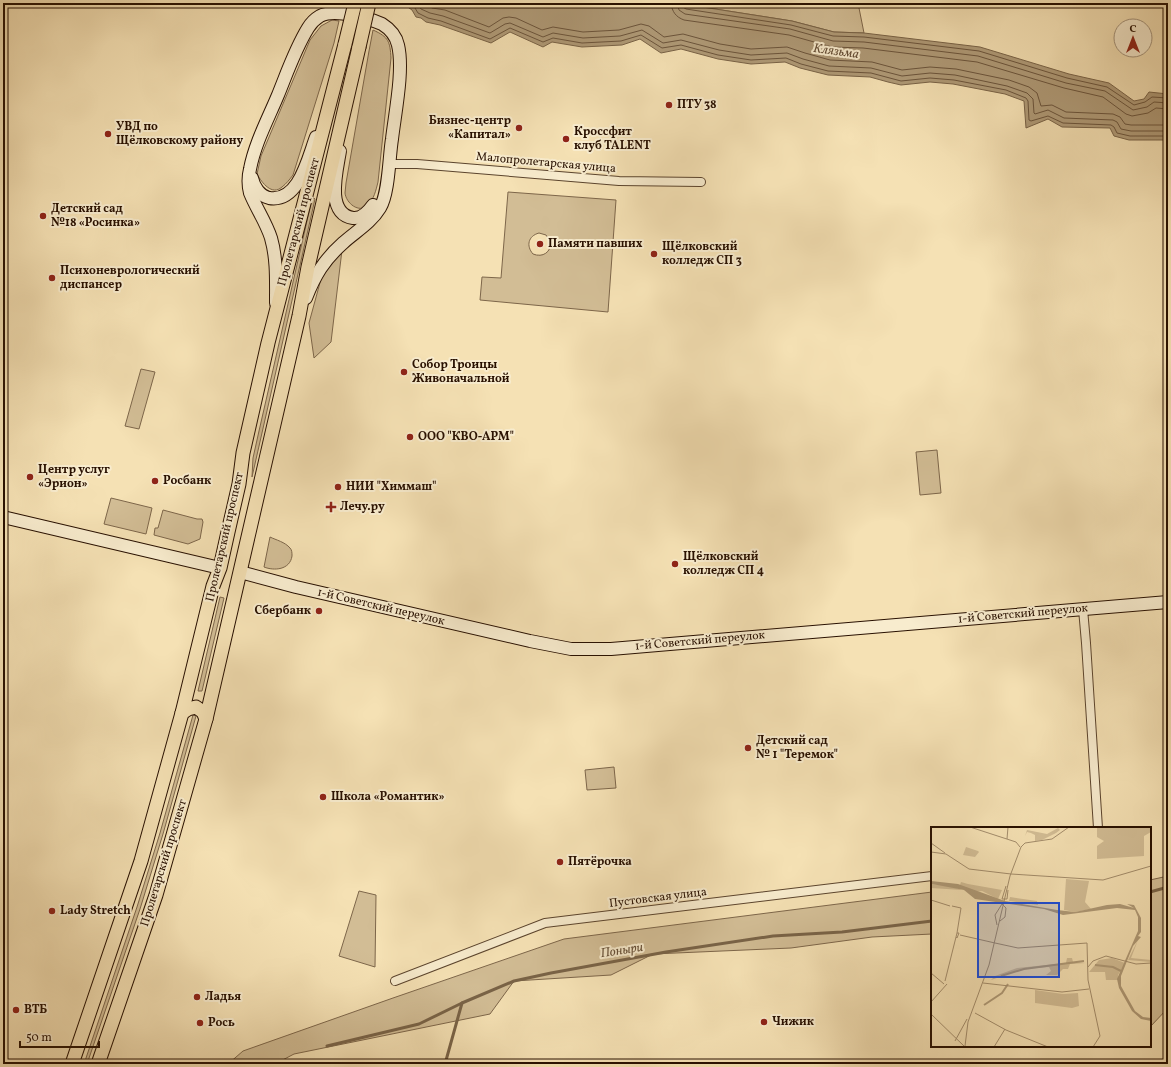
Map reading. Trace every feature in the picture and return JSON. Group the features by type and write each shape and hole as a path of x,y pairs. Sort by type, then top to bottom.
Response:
{"main road":[{"name":"Пролетарский проспект","path":"72,1064 141,861 182,713 213,586 220,568 239,484 243,453 275,312 339,70 355,3"},
{"name":"Пролетарский проспект","path":"98,1064 156,896 206,719 300,316 308,267 369,3"},
{"path":"275,312 276,269 274,252 270,237 250,193 248,185 249,170 259,140 303,37 313,22 321,16 342,13 382,24 394,35 398,44 400,58 399,78 387,180 383,201 379,210 372,219 343,244 322,265 313,280 300,316"},
{"path":"249,170 253,184 260,193 266,197 281,198 294,188 303,173 339,70"},
{"path":"354,72 336,180 336,202 338,208 347,217 359,218 366,214 387,180"},
{"path":"3,517 240,572"},
{"name":"1-й Советский переулок","path":"240,572 296,587 571,649 611,649 1168,602"},
{"path":"182,713 188,709 196,707 203,712 206,719"}],"street":[{"name":"Малопролетарская улица","path":"389,164 417,164 619,181 701,182"},
{"path":"1083,609 1098,827"},
{"name":"Пустовская улица","path":"396,981 545,924 931,876"}],"shaded area":[{"path":"677,3 858,3 864,33 834,32 792,21"},
{"path":"332,20 339,21 334,43 293,175 282,187 275,190 271,189 264,184 257,174 261,156 310,40 321,26"},
{"path":"373,30 382,35 388,41 391,58 378,182 372,200 368,205 357,208 350,204 345,192"},
{"path":"508,192 616,200 608,312 480,300 482,277 501,278","holes":["539,233 546,235 551,242 550,249 543,255 533,254 529,248 529,242 532,236"]},
{"path":"314,198 252,477 253,458 259,431 312,199"},
{"path":"342,250 331,342 314,358 309,323 324,270"},
{"path":"141,369 155,372 139,429 125,426"},
{"path":"937,450 941,493 920,495 916,452"},
{"path":"111,498 152,508 146,534 104,524"},
{"path":"163,510 202,519 203,522 200,539 188,544 154,535 155,528 158,528"},
{"path":"270,537 286,544 291,550 291,561 285,567 272,569 264,567"},
{"path":"220,597 224,598 202,691 198,691"},
{"path":"193,715 196,716 140,909 87,1064 84,1064 137,907 160,833"},
{"path":"614,767 616,788 587,790 585,770"},
{"path":"1168,876 1168,1008 1151,1026 1151,880"},
{"path":"359,891 376,895 375,967 339,956"},
{"path":"931,892 931,934 872,937 791,948 653,954 611,975 514,981 490,1014 294,1054 275,1064 228,1064 243,1051 564,939"}],"water":[{"name":"Клязьма","path":"402,3 677,3 792,21 834,32 864,33 980,47 1069,74 1109,83 1134,101 1144,99 1149,92 1168,94 1168,140 1129,140 1114,136 1110,128 1062,127 1048,119 1026,128 1024,101 1005,94 953,84 930,82 901,85 870,77 828,75 800,68 785,62 751,64 718,59 681,49 661,53 640,39 622,45 582,47 552,42 543,47 510,32 491,43 440,25 426,22 421,18 416,17 412,10"}],"waterway":[{"name":"Поныри","path":"1151,892 1168,887"},
{"name":"Поныри","path":"327,1046 419,1024 462,1003 514,981 551,973 666,952 773,936 842,932 931,921"},
{"path":"445,1064 462,1003"}],"place":[{"name":"ПТУ 38","path":"669,105"},
{"name":"Бизнес-центр «Капитал»","path":"519,128"},
{"name":"УВД по Щёлковскому району","path":"108,134"},
{"name":"Кроссфит клуб TALENT","path":"566,139"},
{"name":"Детский сад №18 «Росинка»","path":"43,216"},
{"name":"Памяти павших","path":"540,244"},
{"name":"Щёлковский колледж СП 3","path":"654,254"},
{"name":"Психоневрологический диспансер","path":"52,278"},
{"name":"Собор Троицы Живоначальной","path":"404,372"},
{"name":"ООО \"КВО-АРМ\"","path":"410,437"},
{"name":"Центр услуг «Эрион»","path":"30,477"},
{"name":"Росбанк","path":"155,481"},
{"name":"НИИ \"Химмаш\"","path":"338,487"},
{"name":"Лечу.ру","path":"331,507"},
{"name":"Щёлковский колледж СП 4","path":"675,564"},
{"name":"Сбербанк","path":"319,611"},
{"name":"Детский сад № 1 \"Теремок\"","path":"748,748"},
{"name":"Школа «Романтик»","path":"323,797"},
{"name":"Пятёрочка","path":"560,862"},
{"name":"Lady Stretch","path":"52,911"},
{"name":"Ладья","path":"197,997"},
{"name":"ВТБ","path":"16,1010"},
{"name":"Чижик","path":"764,1022"},
{"name":"Рось","path":"200,1023"}]}
